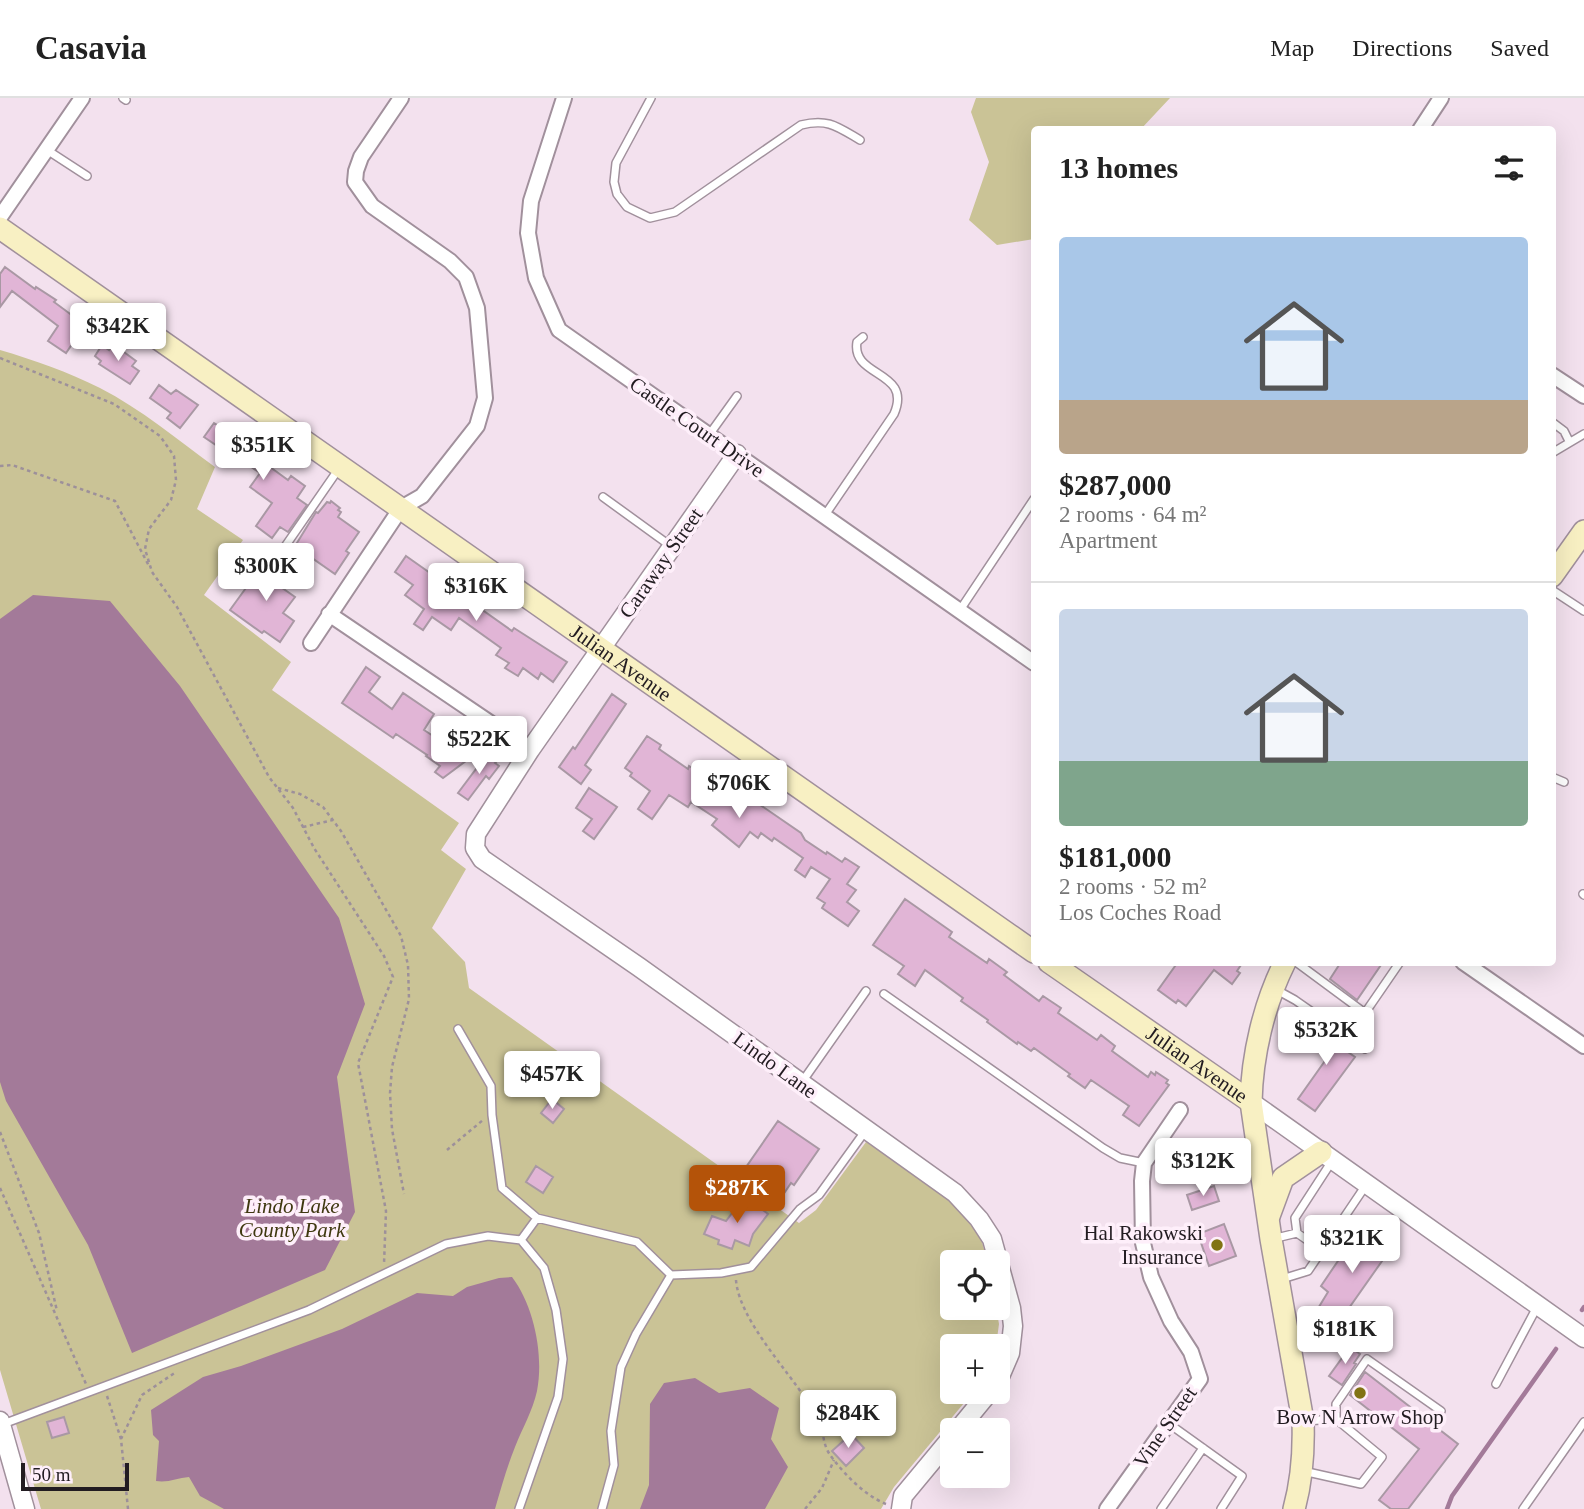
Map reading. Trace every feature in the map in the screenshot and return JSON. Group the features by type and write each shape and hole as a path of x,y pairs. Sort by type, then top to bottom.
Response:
{"main road":[{"name":"Julian Avenue","path":"0,228 1031,950"},
{"path":"1557,563 1584,531"},
{"name":"Julian Avenue","path":"1055,966 1251,1102"},
{"path":"1284,966 1273,988 1255,1057 1251,1102 1271,1239 1303,1421 1300,1489 1294,1509"},
{"path":"1268,1218 1283,1178 1327,1156"}],"street":[{"path":"311,643 401,508 422,496 477,426 485,398 477,307 466,277 450,261 372,206 355,182 361,157 401,98"},
{"name":"Castle Court Drive","path":"564,98 531,201 528,233 536,278 559,330 1031,661"},
{"path":"1423,126 1441,98"},
{"path":"0,217 47,150 75,101"},
{"path":"1556,378 1584,396"},
{"name":"Caraway Street","path":"475,848 476,834 530,750 737,454"},
{"path":"329,614 530,750"},
{"name":"Lindo Lane","path":"475,848 482,859 639,967 955,1193 979,1219 992,1239 1011,1308 1013,1326 1010,1353"},
{"path":"1469,966 1584,1046"},
{"name":"Julian Avenue","path":"1251,1102 1584,1338"},
{"path":"1144,1163 1180,1110"},
{"name":"Vine Street","path":"1110,1508 1200,1379 1191,1352 1171,1321 1151,1277 1141,1220 1144,1163"},
{"path":"968,1418 979,1404"},
{"path":"0,1423 25,1509"},
{"path":"895,1507 940,1451"}],"lane":[{"path":"651,98 617,163 614,181 617,194 627,207 650,218 675,212 801,125 824,121 860,141"},
{"path":"47,150 87,176"},
{"path":"825,516 894,414 899,401 895,387 860,360 856,351 857,342 863,337"},
{"path":"709,435 737,396"},
{"path":"1556,425 1564,431 1569,441"},
{"path":"1556,450 1584,434"},
{"path":"284,548 340,466"},
{"path":"603,497 672,547"},
{"path":"960,610 1031,504"},
{"path":"1556,593 1584,611"},
{"path":"1556,779 1564,782"},
{"path":"1301,966 1365,1013 1397,966"},
{"path":"1273,988 1295,1000 1365,1049"},
{"path":"801,1083 866,991"},
{"path":"884,995 1103,1149 1144,1163"},
{"path":"458,1029 491,1086 492,1115 502,1188 537,1218 637,1242 671,1275 721,1273 751,1267 800,1209 819,1195 866,1130"},
{"path":"1297,1233 1295,1218 1327,1156"},
{"path":"1278,1280 1306,1273 1367,1184"},
{"path":"521,1240 537,1218"},
{"path":"1271,1239 1297,1233 1323,1251"},
{"path":"0,1423 309,1310 446,1244 488,1236 521,1240 544,1268 556,1310 564,1359 558,1397 519,1509"},
{"path":"602,1509 614,1465 611,1431 621,1367 636,1334 671,1275"},
{"path":"1496,1384 1538,1304"},
{"path":"1336,1419 1336,1404 1367,1359 1441,1411"},
{"path":"1301,1471 1361,1484 1382,1457 1336,1419 1303,1421"},
{"path":"1523,1509 1584,1422"},
{"path":"1168,1423 1242,1476 1221,1509"},
{"path":"1161,1509 1203,1448"}],"path":[{"path":"0,358 114,404 160,436 174,456 176,480 171,500 149,529 145,548 152,572"},
{"path":"0,466 12,465 115,501 152,572 177,607 270,777 293,808 314,848 384,956 393,977 358,1063 386,1211 383,1274"},
{"path":"278,788 300,794 323,807 401,936 408,965 409,999 392,1067 390,1093 404,1194"},
{"path":"303,827 333,820"},
{"path":"447,1150 492,1115"},
{"path":"0,1132 38,1233 59,1321"},
{"path":"0,1188 89,1392 106,1395 121,1439 128,1509"},
{"path":"736,1270 737,1288 753,1326 789,1373 819,1421 824,1446 835,1462 872,1499 895,1507"},
{"path":"121,1439 142,1395 177,1372"},
{"path":"819,1421 830,1419 848,1436"},
{"path":"805,1509 822,1488 835,1462 841,1460"}],"green space":[{"path":"976,98 1170,98 1144,126 1031,126 1031,239 997,245 969,220 989,162 971,112"},
{"name":"Lindo Lake County Park","path":"0,350 76,377 115,396 215,467 197,509 243,540 204,595 291,662 272,690 459,823 441,850 466,869 432,928 465,962 469,988 799,1223 816,1210 866,1142 934,1186 958,1206 981,1238 984,1250 940,1250 940,1320 998,1320 999,1324 998,1334 940,1334 940,1404 963,1404 952,1418 940,1418 940,1432 894,1487 881,1509 41,1509 0,1370"}],"shaded area":[{"path":"33,595 110,601 180,686 339,918 365,1004 337,1077 355,1212 325,1270 132,1353 88,1245 6,1101 0,1082 0,619"},
{"path":"512,1277 531,1316 538,1347 539,1377 533,1405 512,1455 495,1509 224,1509 200,1496 189,1477 156,1481 159,1441 153,1435 151,1410 203,1377 342,1329 417,1293 453,1296 467,1287"},
{"path":"695,1378 719,1393 750,1388 779,1408 771,1439 788,1467 765,1509 640,1509 649,1485 650,1404 664,1383"}],"building":[{"path":"5,267 35,289 36,287 56,300 54,302 85,325 66,353 48,341 58,326 12,291 0,307 0,274"},
{"path":"113,344 136,361 132,366 139,371 130,384 99,364 101,361 95,356 102,345 109,350"},
{"path":"159,385 171,394 176,390 198,405 180,428 167,418 171,413 150,398"},
{"path":"214,423 237,437 239,433 252,442 249,447 273,464 270,467 288,480 291,476 305,486 297,498 307,505 288,532 280,527 272,538 256,526 272,503 250,487 260,473 240,459 235,466 226,459 229,454 204,437"},
{"path":"331,501 340,508 338,517 359,532 335,574 309,556 306,561 292,551 316,512"},
{"path":"406,556 512,631 514,628 567,662 553,682 541,673 538,679 523,668 518,676 505,668 509,663 496,655 501,648 459,618 451,630 432,617 423,630 414,624 424,609 405,595 413,585 395,572"},
{"path":"267,559 286,574 278,585 295,597 283,613 294,621 280,642 264,631 262,633 230,610"},
{"path":"366,667 380,677 369,692 392,709 403,693 434,714 424,730 447,745 457,731 482,749 443,778 435,772 440,766 427,755 396,734 393,738 342,703"},
{"path":"612,694 626,704 585,765 591,770 581,784 559,767 573,747 575,749"},
{"path":"647,736 661,745 659,749 688,769 689,766 731,792 733,788 740,791 801,833 805,840 826,854 827,852 842,862 845,858 859,867 847,884 856,890 847,902 859,911 848,926 822,908 825,903 817,898 830,879 811,867 805,877 795,870 803,858 774,838 772,841 761,833 758,838 750,832 739,847 712,825 717,819 691,802 688,807 669,795 652,819 638,809 650,791 630,776 632,773 625,768"},
{"path":"488,753 499,766 489,779 486,776 468,800 458,793"},
{"path":"589,788 617,807 594,839 583,831 592,819 576,808"},
{"path":"905,899 952,932 949,937 987,963 989,959 1007,972 1004,975 1039,1001 1043,996 1061,1008 1058,1013 1097,1040 1101,1035 1115,1046 1112,1051 1148,1077 1151,1072 1155,1075 1156,1072 1168,1080 1166,1083 1169,1085 1139,1126 1123,1115 1129,1106 1091,1080 1085,1088 1034,1048 1031,1051 1018,1042 1017,1044 925,970 915,986 898,974 904,966 873,945"},
{"path":"1175,966 1240,966 1237,971 1240,973 1232,984 1214,970 1186,1006 1178,1000 1176,1003 1158,990"},
{"path":"1338,966 1380,966 1357,1000 1330,979"},
{"path":"1320,1025 1341,1040 1338,1045 1355,1057 1315,1111 1298,1099 1327,1058 1307,1043"},
{"path":"552,1099 564,1109 553,1123 541,1113"},
{"path":"778,1121 819,1149 794,1185 791,1183 783,1195 744,1170"},
{"path":"536,1166 553,1177 543,1193 526,1182"},
{"path":"1214,1186 1219,1201 1192,1210 1187,1195"},
{"path":"745,1196 768,1214 753,1234 749,1246 735,1240 732,1249 718,1244 719,1240 704,1234 712,1216 726,1221"},
{"name":"Hal Rakowski Insurance","path":"1224,1224 1236,1256 1209,1266 1198,1234"},
{"path":"1363,1224 1394,1244 1342,1318 1345,1320 1339,1331 1314,1315 1328,1292 1321,1286"},
{"path":"1350,1347 1360,1354 1342,1385 1329,1376"},
{"path":"1365,1372 1458,1444 1408,1509 1391,1509 1379,1500 1419,1449 1350,1395"},
{"path":"64,1417 69,1433 52,1438 47,1422"},
{"path":"851,1434 864,1448 846,1466 832,1451"}],"waterway":[{"path":"1447,1509 1452,1496 1556,1349"}],"place":[{"name":"Hal Rakowski Insurance","path":"1217,1245"},
{"name":"Bow N Arrow Shop","path":"1360,1393"}]}
